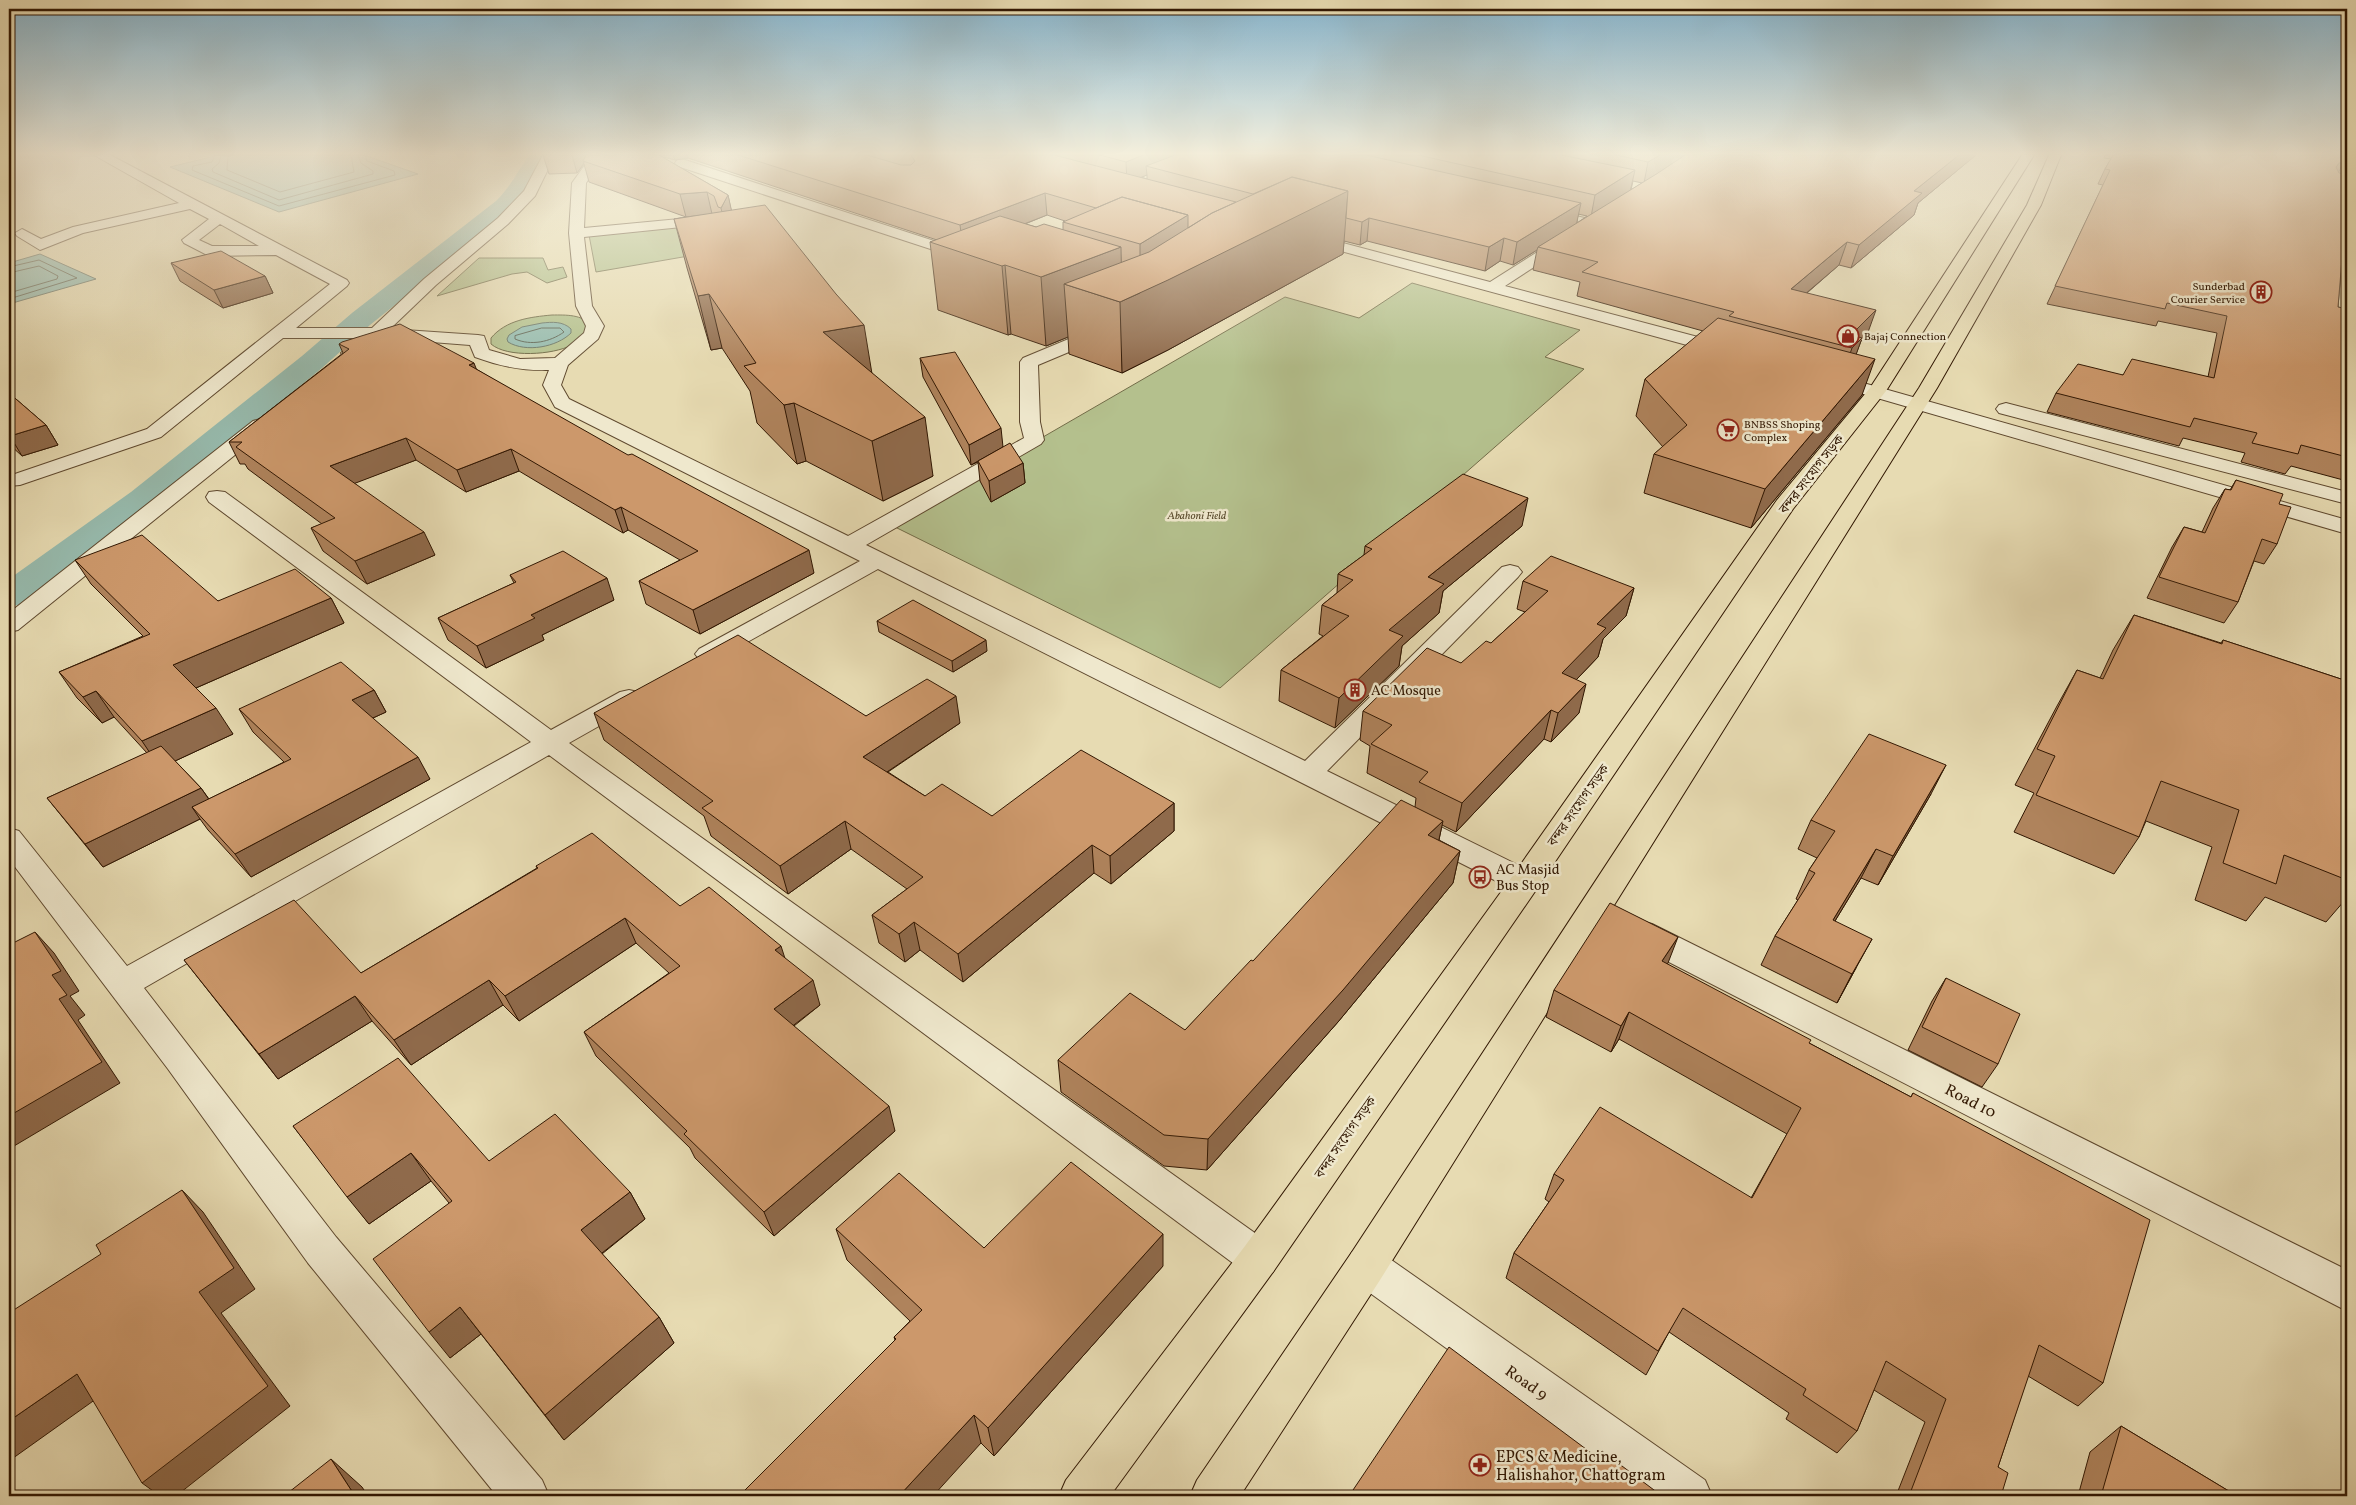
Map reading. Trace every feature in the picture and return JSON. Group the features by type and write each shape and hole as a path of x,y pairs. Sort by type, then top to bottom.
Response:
{"highway":[{"name":"বন্দর সংযোগ সড়ক","path":"1082,1496 1259,1259 1525,882 1785,505 1881,384 1983,225"},
{"path":"1213,1496 1366,1266 1924,395 2022,225"}],"street":[{"path":"89,225 22,234 40,245 78,230 98,225"},
{"path":"209,225 188,240 209,250 280,250"},
{"path":"10,480 154,433 341,283 233,225"},
{"path":"333,365 376,333 430,282 497,225"},
{"path":"576,225 584,306 595,326 592,334 560,363 552,385 562,403 1525,882"},
{"path":"576,233 657,225"},
{"path":"713,225 715,233"},
{"path":"871,225 983,262"},
{"path":"1492,287 1591,225"},
{"path":"1296,235 1742,355"},
{"path":"849,545 1034,440 1030,422 1029,362 1117,325"},
{"path":"278,333 376,333 478,340 482,353 512,364 536,366 560,363"},
{"path":"1810,373 1881,384 1924,395 2347,527"},
{"path":"1924,395 1964,398"},
{"path":"1992,405 2347,498"},
{"path":"9,625 132,529 273,414"},
{"path":"217,497 549,742 1259,1259"},
{"path":"689,665 878,560"},
{"path":"1308,774 1510,572"},
{"path":"123,984 654,684"},
{"path":"9,838 123,984 322,1250 526,1496"},
{"name":"Road 10","path":"1595,910 2347,1291"},
{"name":"Road 9","path":"1366,1266 1689,1496"}],"green space":[{"path":"699,225 706,253 596,272 589,235"},
{"path":"479,258 543,258 548,270 563,267 567,277 547,283 527,272 512,274 437,296"},
{"name":"Abahoni Field","path":"1412,283 1580,330 1545,357 1584,369 1220,688 891,525 1285,297 1359,318"},
{"path":"552,315 579,317 592,326 572,345 554,351 519,353 498,348 491,344 491,338 511,323 527,318"}],"water":[{"path":"40,254 96,279 9,304 9,263"},
{"path":"542,323 561,323 571,329 571,333 558,342 541,347 523,347 508,342 509,335 522,327"}],"building":[{"path":"676,225 781,225 836,294 864,325 823,332 925,417 872,441 794,403 784,405 744,366 756,363 709,294 698,296"},
{"path":"975,225 1030,225 1036,227 1048,225 1121,247 1041,277 930,242"},
{"path":"1074,225 1171,225 1140,244"},
{"path":"1192,225 1279,225 1120,302 1064,284 1149,252"},
{"path":"1399,225 1545,225 1517,242 1504,238 1489,247"},
{"path":"1573,225 1883,225 1859,245 1847,242 1791,289 1876,310 1851,335 1862,338 1852,348 1729,316 1734,312 1582,272 1598,262 1538,247"},
{"path":"2084,225 2345,225 2338,307 2347,309 2347,457 2301,445 2298,454 2252,443 2257,433 2194,418 2190,427 2056,393 2078,364 2123,375 2132,359 2214,378 2227,316 2167,303 2165,309 2055,286"},
{"path":"221,251 265,276 214,290 171,263"},
{"path":"1718,318 1875,359 1765,489 1654,454 1687,425 1645,379"},
{"path":"400,324 474,363 469,365 628,455 632,454 809,550 693,610 639,581 698,551 621,507 615,510 511,449 457,470 406,438 330,466 424,532 355,561 311,528 335,518 236,447 242,442 229,442 349,349 339,344"},
{"path":"955,352 1001,428 969,445 920,358"},
{"path":"9,393 46,425 9,436"},
{"path":"1010,443 1023,463 989,481 978,461"},
{"path":"1463,474 1528,498 1428,577 1444,584 1389,630 1403,636 1339,698 1281,670 1349,616 1322,605 1353,580 1338,574 1372,549 1365,546"},
{"path":"2236,480 2283,494 2279,504 2291,507 2277,544 2262,539 2238,602 2159,577 2184,527 2205,533 2225,489 2231,490"},
{"path":"142,535 218,601 295,569 331,598 173,665 216,708 142,741 96,691 83,697 59,672 150,634 75,560"},
{"path":"563,551 607,578 531,615 535,618 477,646 438,618 516,582 510,575"},
{"path":"1551,556 1634,588 1597,624 1606,628 1562,673 1586,684 1558,713 1551,710 1462,803 1419,782 1428,772 1371,744 1392,725 1363,711 1427,648 1461,663 1486,641 1491,643 1548,591 1523,581"},
{"path":"913,600 986,640 952,661 877,621"},
{"path":"2134,615 2222,644 2223,640 2347,681 2347,880 2284,855 2276,884 2223,863 2239,810 2161,781 2139,837 2036,795 2055,756 2037,749 2077,670 2103,679"},
{"path":"738,635 866,716 927,679 956,696 863,757 925,796 942,784 992,816 1081,750 1174,803 1110,856 1092,845 958,954 914,922 899,934 872,915 923,877 845,821 780,866 702,808 713,801 594,713"},
{"path":"341,662 374,690 352,700 418,757 235,854 192,807 291,759 239,709"},
{"path":"1869,734 1946,765 1893,856 1876,849 1833,920 1872,939 1852,974 1775,936 1815,873 1809,870 1835,831 1811,820"},
{"path":"161,746 201,788 85,844 47,798"},
{"path":"1401,800 1443,821 1428,835 1460,851 1343,990 1208,1139 1164,1135 1058,1060 1130,993 1185,1030 1251,960 1253,961"},
{"path":"592,833 680,906 709,887 781,946 775,950 813,980 774,1009 889,1106 764,1212 684,1134 687,1131 584,1032 680,966 625,918 505,996 489,980 394,1040 355,996 259,1054 184,960 294,900 361,973 538,868 536,866"},
{"path":"1610,903 1678,937 1662,961 1811,1040 1809,1043 1911,1097 1913,1093 2150,1220 2103,1383 2039,1345 1998,1467 2008,1473 2001,1496 1909,1496 1946,1399 1886,1361 1857,1431 1803,1395 1806,1389 1683,1308 1658,1351 1514,1253 1564,1180 1554,1174 1600,1107 1752,1198 1801,1108 1629,1012 1621,1026 1554,990"},
{"path":"35,932 61,971 52,975 67,995 59,999 102,1062 9,1116 9,945"},
{"path":"1946,978 2020,1014 1998,1064 1922,1027"},
{"path":"398,1058 489,1161 555,1114 630,1192 581,1230 659,1317 545,1415 460,1307 429,1332 373,1259 452,1201 411,1153 347,1197 293,1126"},
{"path":"1071,1162 1163,1234 988,1428 974,1415 899,1496 739,1496 896,1339 894,1337 922,1310 836,1229 899,1173 984,1248"},
{"path":"182,1190 234,1268 199,1292 268,1386 142,1483 77,1374 9,1421 9,1313 101,1254 96,1245"},
{"path":"1449,1347 1598,1458 1602,1451 1662,1496 1349,1496"},
{"path":"2121,1426 2237,1496 2101,1496"},
{"path":"331,1459 355,1496 284,1496"}],"waterway":[{"path":"9,596 143,499 312,362 361,319 480,225"}],"place":[{"name":"Sunderbad Courier Service","path":"2261,292"},
{"name":"Bajaj Connection","path":"1848,336"},
{"name":"BNBSS Shoping Complex","path":"1728,430"},
{"name":"AC Mosque","path":"1355,690"},
{"name":"AC Masjid Bus Stop","path":"1480,877"},
{"name":"EPCS & Medicine, Halishahor, Chattogram","path":"1480,1465"}]}
